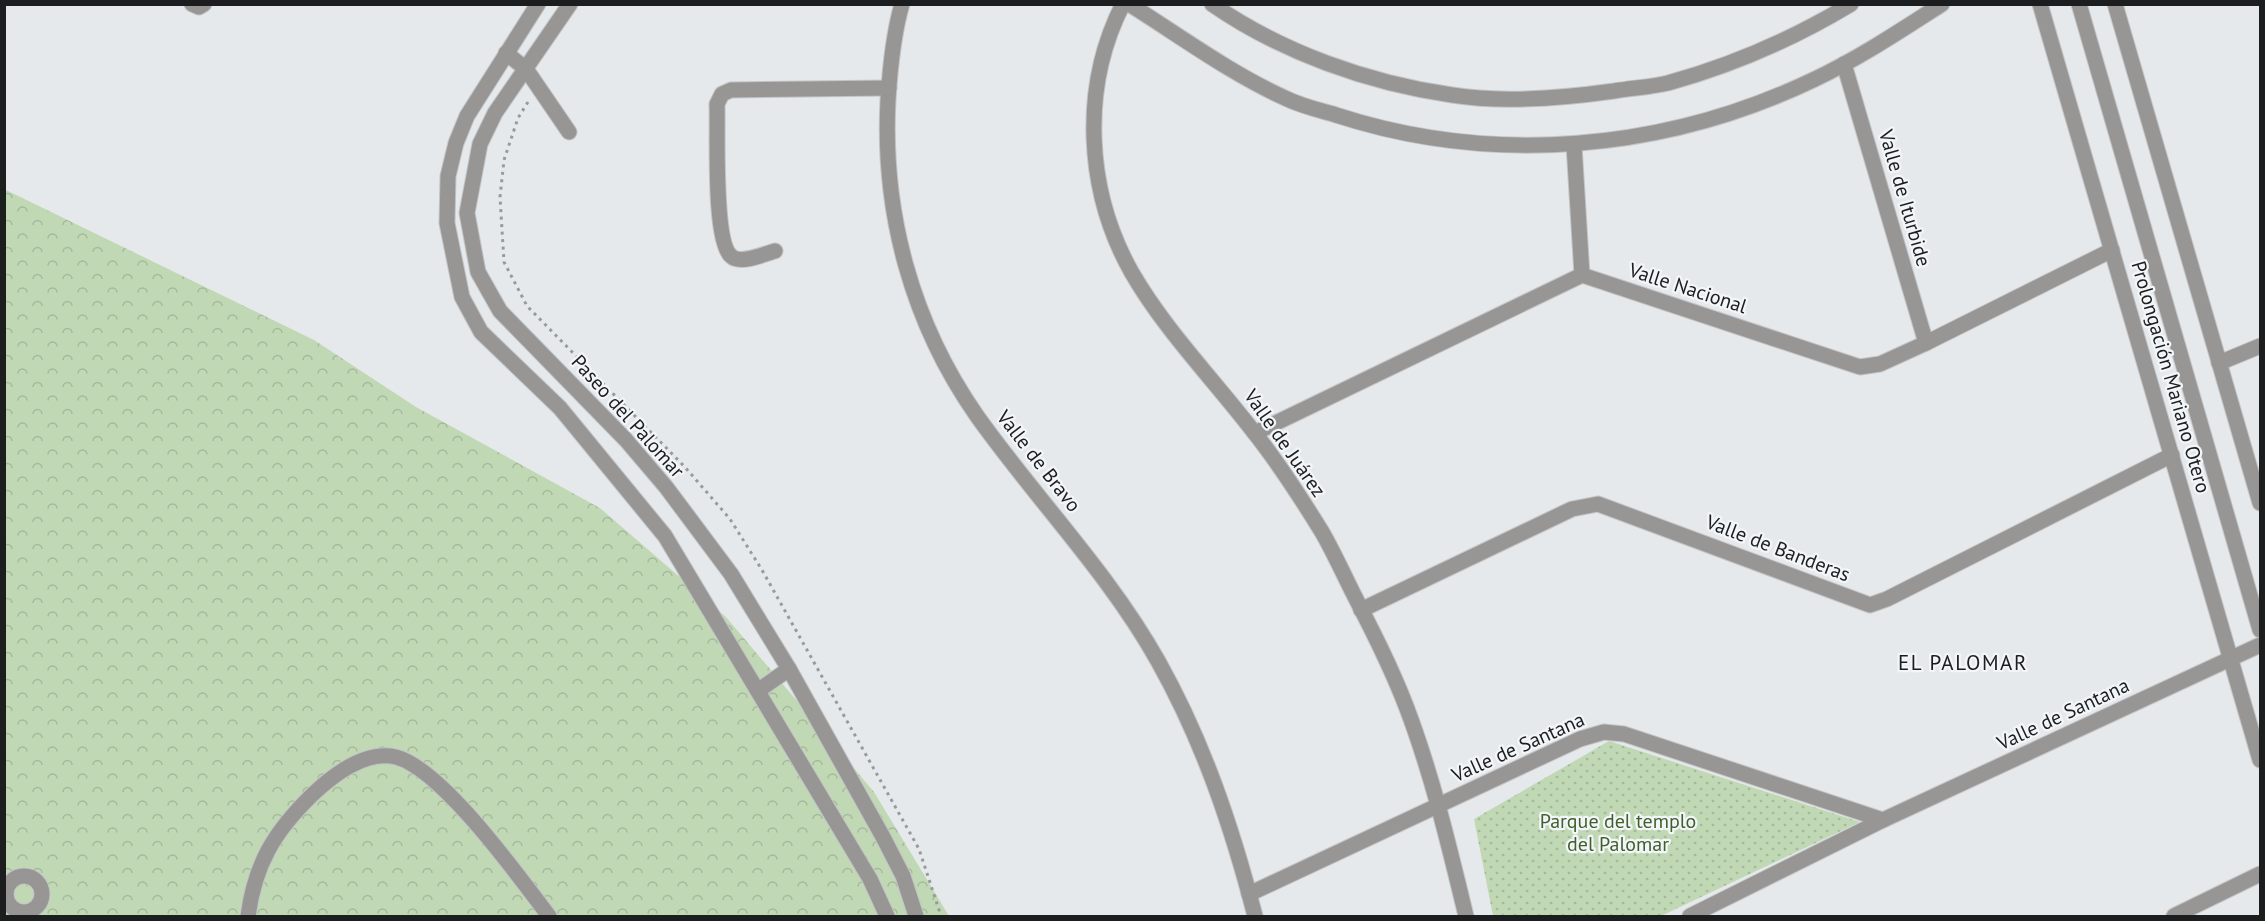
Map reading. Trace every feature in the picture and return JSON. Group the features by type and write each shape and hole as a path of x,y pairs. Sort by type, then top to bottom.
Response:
{"street":[{"path":"192,4 200,7 204,4"},
{"path":"538,4 467,116 456,143 448,176 447,223 462,297 481,332 560,408 665,536 870,879 887,916"},
{"name":"Paseo del Palomar","path":"570,4 495,113 480,144 467,213 478,272 500,311 626,440 666,487 731,574 789,669 888,846 903,876 916,916"},
{"name":"Valle de Bravo","path":"902,4 890,67 887,158 895,226 903,261 927,328 950,375 977,416 1073,537 1158,661 1196,737 1217,787 1255,916"},
{"name":"Valle de Juárez","path":"1123,4 1103,54 1095,97 1093,128 1101,197 1128,263 1152,304 1255,433 1322,533 1406,706 1439,806 1466,916"},
{"path":"1129,4 1245,77 1286,99 1367,125 1444,142 1528,147 1574,145 1664,131 1744,108 1812,81 1942,4"},
{"path":"1212,4 1236,21 1304,54 1383,81 1453,95 1528,98 1584,95 1666,83 1736,61 1802,34 1851,4"},
{"name":"Prolongación Mariano Otero","path":"2040,4 2260,760"},
{"name":"Prolongación Mariano Otero","path":"2079,4 2260,630"},
{"path":"2115,4 2260,503"},
{"path":"506,53 526,69 569,132"},
{"name":"Valle de Iturbide","path":"1844,64 1926,343"},
{"path":"775,251 740,260 731,257 724,246 719,211 717,104 722,94 731,90 889,88"},
{"path":"1255,433 1582,275 1574,145"},
{"name":"Valle Nacional","path":"1582,275 1860,367 1880,364 1926,343 2112,250"},
{"path":"2219,363 2260,346"},
{"path":"560,408 576,389"},
{"name":"Valle de Banderas","path":"1361,610 1572,509 1598,504 1870,605 1887,599 2172,455"},
{"name":"Valle de Santana","path":"1690,916 1883,820 2260,645"},
{"path":"759,690 789,669"},
{"name":"Valle de Santana","path":"1249,894 1580,739 1604,732 1624,734 1883,820"},
{"path":"248,916 260,864 274,837 296,810 336,775 353,765 374,758 395,757 414,765 440,784 510,865 549,916"},
{"path":"2174,916 2260,874"}],"path":[{"path":"537,87 518,118 504,160 500,197 504,262 527,306 684,466 730,519 762,570 919,849 941,916"}],"green space":[{"path":"4,189 314,340 416,407 600,508 726,617 874,792 949,916 5,916"},
{"name":"Parque del templo del Palomar","path":"1609,741 1860,822 1661,916 1493,916 1474,819"}],"district":[{"name":"EL PALOMAR","path":"1963,662"}]}
